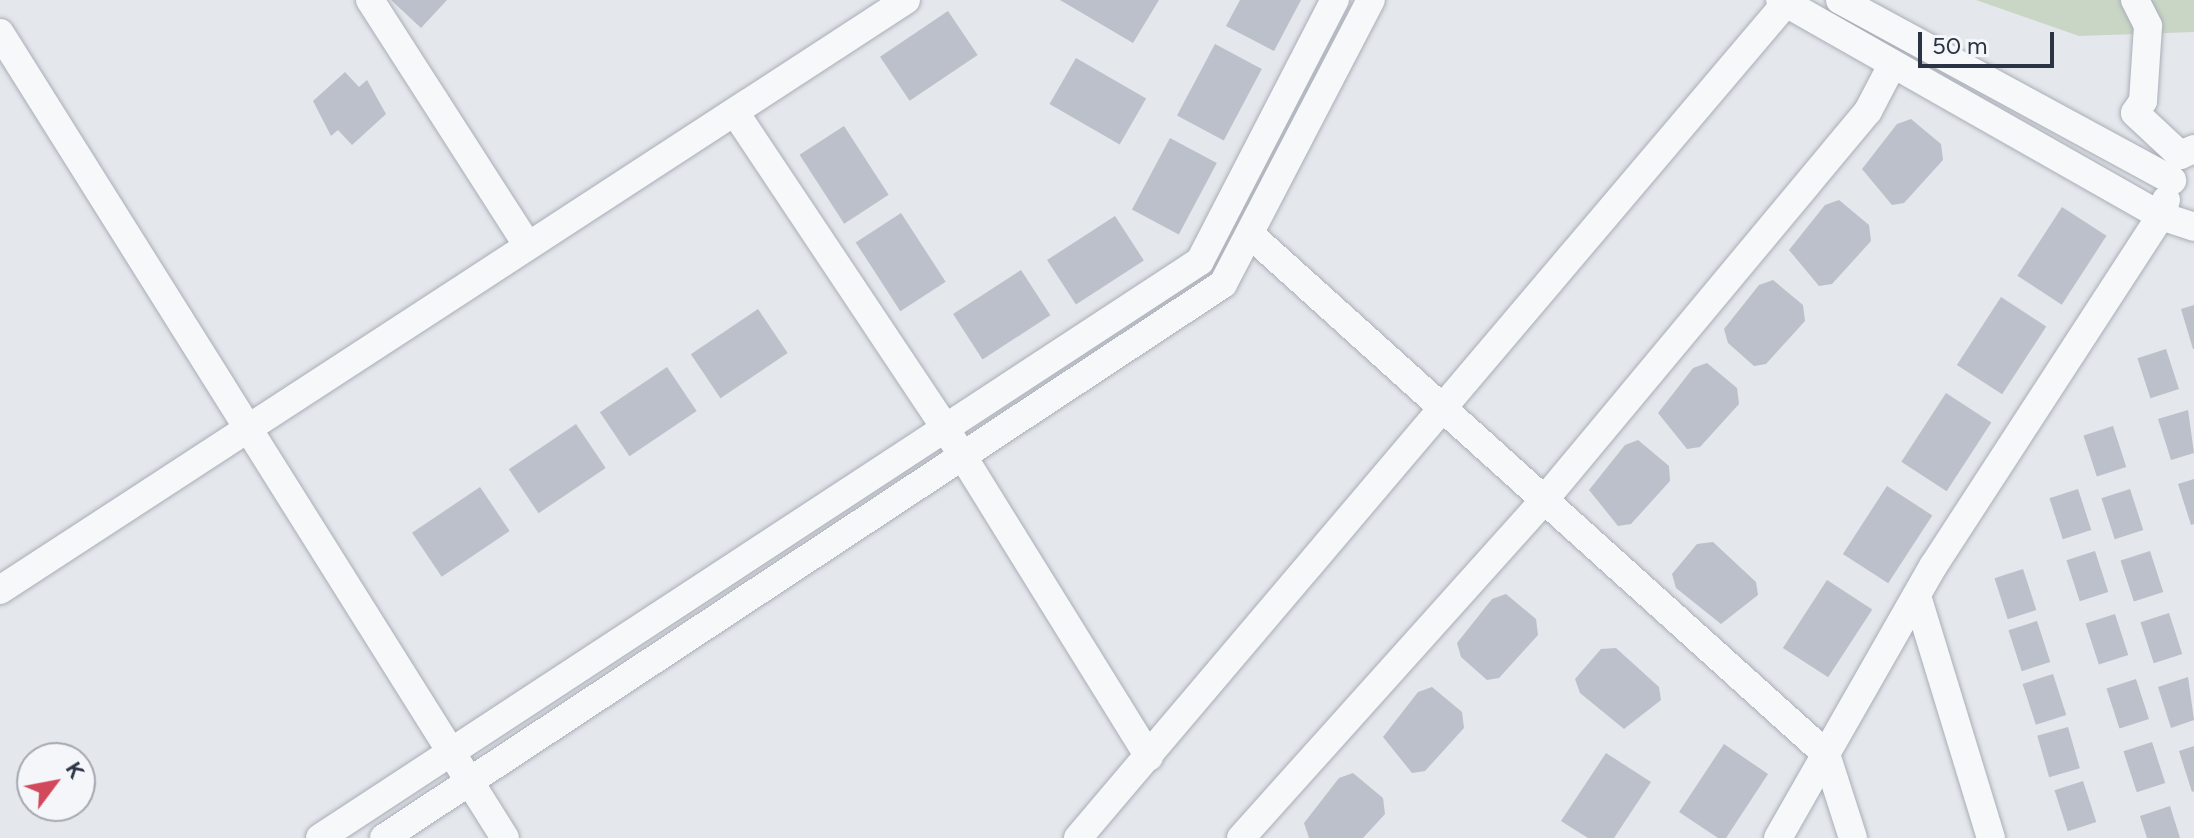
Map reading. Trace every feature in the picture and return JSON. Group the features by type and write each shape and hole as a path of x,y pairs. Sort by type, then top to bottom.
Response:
{"street":[{"path":"370,0 528,246"},
{"path":"0,590 736,114 906,0"},
{"path":"320,838 1200,261 1335,0"},
{"path":"384,838 1211,293 1253,237 1371,0"},
{"path":"1840,0 2182,161"},
{"path":"2135,0 2148,26 2143,101 2135,113 2182,161"},
{"path":"1078,838 1783,2 2161,216 2194,227"},
{"path":"0,33 505,838"},
{"path":"1244,837 1545,499 1868,111 1892,65"},
{"path":"736,114 944,426 1149,757"},
{"path":"1778,838 1917,596 2161,216 2182,161"},
{"path":"1253,237 1826,754 1853,838"},
{"path":"1917,596 1991,838"}],"green space":[{"path":"1976,0 2194,0 2194,32 2079,36"}],"building":[{"path":"391,0 447,0 421,28"},
{"path":"1060,0 1159,0 1133,43"},
{"path":"1240,0 1301,0 1274,51 1226,26"},
{"path":"948,11 978,55 910,101 880,57"},
{"path":"1215,44 1262,69 1224,140 1177,116"},
{"path":"1076,58 1146,98 1120,144 1050,104"},
{"path":"345,72 359,87 367,80 386,114 352,145 338,130 331,136 313,101"},
{"path":"1911,119 1941,144 1943,160 1904,203 1892,205 1862,169 1897,124"},
{"path":"844,126 889,195 844,224 800,155"},
{"path":"1170,138 1217,163 1179,234 1132,210"},
{"path":"1839,200 1869,225 1871,241 1832,284 1819,286 1789,250 1825,205"},
{"path":"2062,207 2106,236 2062,305 2017,276"},
{"path":"901,213 946,282 900,311 856,242"},
{"path":"1115,216 1144,260 1076,305 1047,260"},
{"path":"1021,270 1050,315 982,359 953,314"},
{"path":"1773,280 1803,305 1805,321 1766,364 1754,366 1728,343 1724,329 1759,285"},
{"path":"2001,297 2046,326 2002,394 1957,365"},
{"path":"2194,305 2194,349 2193,349 2181,309"},
{"path":"758,309 788,353 720,398 691,354"},
{"path":"2166,349 2179,389 2150,398 2137,358"},
{"path":"1707,363 1737,388 1739,404 1700,447 1687,449 1658,413 1693,368"},
{"path":"667,367 697,411 629,456 600,412"},
{"path":"1946,393 1991,422 1947,491 1901,462"},
{"path":"2188,410 2194,453 2171,460 2158,419"},
{"path":"576,424 606,468 538,513 509,469"},
{"path":"2113,426 2126,467 2097,476 2084,436"},
{"path":"1638,440 1669,466 1670,481 1631,524 1618,526 1589,490 1625,445"},
{"path":"2194,479 2194,524 2191,525 2178,484"},
{"path":"1887,486 1932,515 1888,583 1843,554"},
{"path":"480,487 510,531 442,577 412,533"},
{"path":"2078,489 2091,530 2063,539 2049,498"},
{"path":"2130,489 2143,530 2115,539 2101,498"},
{"path":"1713,542 1756,582 1758,595 1721,624 1676,588 1672,574 1697,544"},
{"path":"2095,551 2108,592 2080,601 2066,560"},
{"path":"2150,551 2163,592 2134,601 2121,561"},
{"path":"2023,569 2036,610 2008,619 1994,578"},
{"path":"1827,580 1872,609 1828,677 1783,648"},
{"path":"1506,594 1536,619 1538,635 1499,678 1487,680 1461,657 1457,643 1492,599"},
{"path":"2169,613 2182,654 2154,663 2140,622"},
{"path":"2115,614 2128,655 2099,664 2086,624"},
{"path":"2037,621 2050,662 2022,671 2008,630"},
{"path":"1616,648 1659,687 1661,700 1624,729 1580,693 1575,679 1601,649"},
{"path":"2053,674 2066,715 2036,725 2023,684"},
{"path":"2188,677 2194,720 2171,728 2158,687"},
{"path":"2136,679 2149,719 2119,729 2107,689"},
{"path":"1432,687 1462,712 1464,728 1425,771 1412,773 1383,737 1418,692"},
{"path":"2068,727 2080,768 2049,777 2037,736"},
{"path":"2152,742 2165,783 2137,792 2123,751"},
{"path":"1724,744 1768,774 1726,838 1718,838 1679,812"},
{"path":"2194,746 2194,791 2192,792 2179,751"},
{"path":"1606,753 1651,782 1614,838 1588,838 1561,821"},
{"path":"1353,773 1383,798 1385,814 1363,838 1309,838 1304,823 1339,778"},
{"path":"2083,781 2096,822 2068,831 2054,790"},
{"path":"2170,806 2180,838 2147,838 2140,816"}]}
